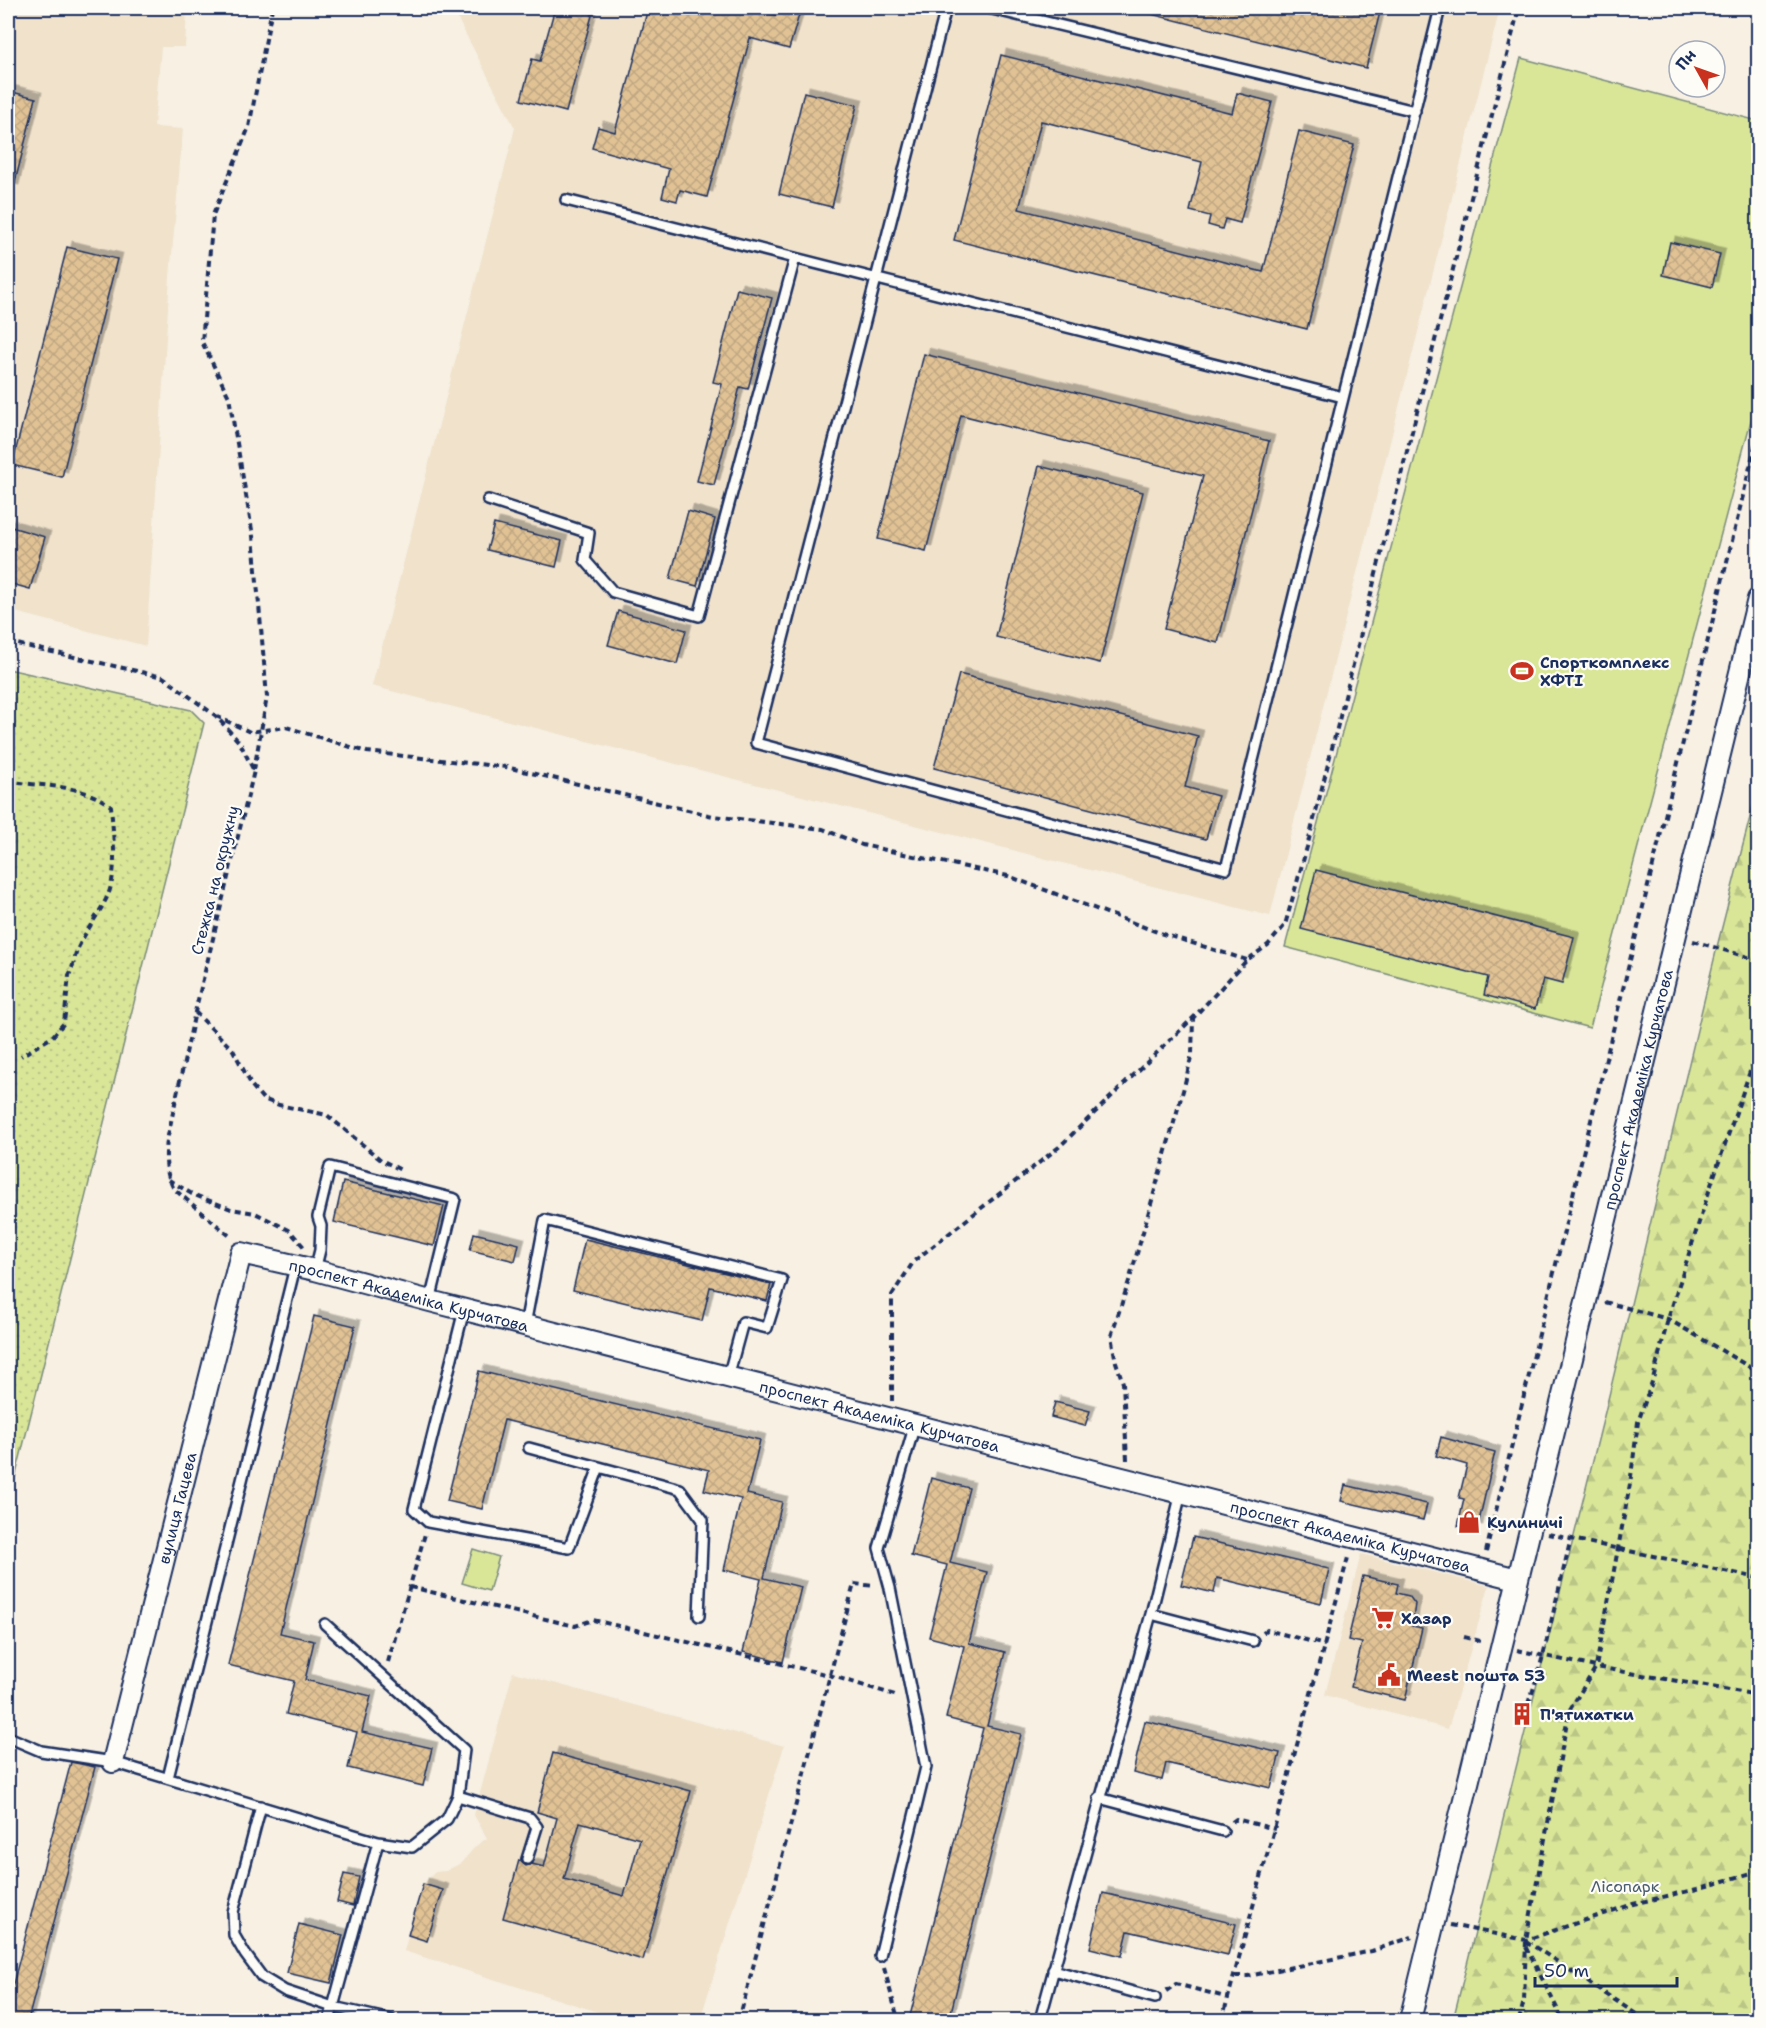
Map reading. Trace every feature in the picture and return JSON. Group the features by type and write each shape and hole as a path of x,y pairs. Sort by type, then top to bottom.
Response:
{"street":[{"name":"проспект Академіка Курчатова","path":"1410,2020 1758,599"},
{"name":"проспект Академіка Курчатова","path":"241,1253 315,1270 1517,1579"},
{"name":"вулиця Гацева","path":"113,1762 241,1253"}],"lane":[{"path":"946,8 756,743 1226,869 1440,8"},
{"path":"988,8 1415,111"},
{"path":"566,200 1343,398"},
{"path":"488,500 589,533 585,560 613,592 699,616 795,258"},
{"path":"315,1270 320,1250 321,1226 318,1217 330,1167 455,1199 430,1301"},
{"path":"525,1325 545,1220 782,1280 767,1328 743,1322 728,1377"},
{"path":"168,1778 295,1267"},
{"path":"464,1310 414,1509 428,1522 569,1548 599,1467"},
{"path":"880,1956 926,1767 890,1588 879,1548 915,1424"},
{"path":"529,1448 680,1489 703,1520 699,1616"},
{"path":"1040,2020 1151,1614 1181,1493"},
{"path":"1151,1614 1253,1641"},
{"path":"8,1737 41,1751 113,1762 378,1842 412,1847 447,1819 458,1796 464,1750 325,1624"},
{"path":"458,1796 530,1818 537,1827 527,1859"},
{"path":"1099,1798 1223,1831"},
{"path":"261,1806 233,1912 234,1935 245,1954 262,1977 285,1991 333,2007 391,2020"},
{"path":"329,2020 378,1842"},
{"path":"1053,1970 1155,1998"}],"path":[{"name":"Стежка на окружну","path":"168,1179 165,1157 167,1140 195,1012 254,771 267,697 253,536 229,397 202,342 213,215 249,127 272,8"},
{"path":"1482,1570 1758,434"},
{"path":"8,642 163,677 216,716 250,732 286,727 367,752 506,767 713,816 823,829 862,845 1008,876 1160,933 1247,960"},
{"path":"216,716 240,743 254,771"},
{"path":"8,781 75,788 100,798 111,806 113,840 113,875 108,894 77,950 69,975 64,1023 52,1037 21,1056"},
{"path":"1675,936 1758,960"},
{"path":"195,1012 233,1050 252,1086 263,1099 279,1106 327,1115 381,1160 414,1175 421,1190"},
{"path":"1128,1479 1123,1383 1111,1336 1130,1278 1187,1076 1192,1054 1194,1017"},
{"path":"1519,2020 1524,2001 1526,1943 1569,1711 1596,1667 1630,1484 1638,1422 1710,1188 1757,1058 1758,1048"},
{"path":"168,1179 174,1189 231,1237 241,1253"},
{"path":"168,1179 192,1194 231,1209 255,1213 289,1230 308,1251 315,1270"},
{"path":"1587,1297 1668,1319 1758,1372"},
{"path":"383,1677 428,1522"},
{"path":"1529,1530 1758,1578"},
{"path":"1222,2020 1353,1538"},
{"path":"1529,1704 1571,1539"},
{"path":"739,2020 854,1584 890,1588"},
{"path":"410,1587 575,1626 593,1620 830,1675 913,1701"},
{"path":"1253,1641 1267,1629 1325,1645"},
{"path":"1501,1646 1596,1667 1758,1695"},
{"path":"1223,1831 1236,1819 1275,1829"},
{"path":"1526,1943 1633,1904 1758,1871"},
{"path":"1235,1976 1248,1976 1372,1950 1411,1938 1434,1921 1526,1943 1645,2020"},
{"path":"1526,1943 1563,2020"},
{"path":"880,1956 898,2019 906,2020"},
{"path":"1155,1998 1176,1984 1228,1998"}],"shaded area":[{"path":"8,8 187,8 185,47 161,47 154,127 183,129 170,276 146,646 8,610"},
{"path":"452,8 1500,8 1270,916 372,686 515,128"},
{"path":"1361,1554 1489,1586 1448,1729 1325,1695"},
{"path":"513,1672 784,1746 700,2020 624,2020 404,1951 423,1884 435,1872 446,1871 461,1863 476,1846 487,1838 474,1815"}],"green space":[{"name":"Спорткомплекс ХФТІ","path":"1521,58 1667,97 1667,99 1675,99 1758,121 1758,394 1590,1028 1285,947"},
{"path":"8,669 191,710 204,723 8,1506"},
{"name":"Лісопарк","path":"1758,786 1758,2020 1453,2020 1605,1412"},
{"path":"473,1549 499,1557 489,1591 462,1583"}],"building":[{"path":"555,8 594,8 566,112 521,100 532,59 540,61"},
{"path":"648,8 748,8 776,15 778,8 801,8 789,49 750,38 707,197 680,190 677,201 662,197 669,169 592,148 598,127 615,132"},
{"path":"1148,8 1381,8 1366,68 1147,13"},
{"path":"1001,55 1232,113 1237,93 1272,102 1240,223 1225,219 1222,229 1208,225 1210,216 1190,211 1202,162 1041,121 1019,209 1263,272 1299,131 1354,145 1307,329 954,240"},
{"path":"8,91 36,98 13,190 8,189"},
{"path":"804,92 857,105 832,207 779,194"},
{"path":"1670,242 1720,254 1712,287 1663,275"},
{"path":"67,247 117,259 62,477 12,465"},
{"path":"737,289 772,298 748,389 740,387 714,485 697,481 722,384 713,382"},
{"path":"924,354 1269,441 1218,643 1164,629 1203,476 961,415 926,551 878,539"},
{"path":"1039,466 1143,492 1100,663 996,637"},
{"path":"688,511 715,519 697,586 670,579"},
{"path":"494,524 562,541 556,567 487,550"},
{"path":"8,526 45,537 30,589 8,583"},
{"path":"618,611 686,630 677,664 608,645"},
{"path":"959,674 1198,736 1185,787 1218,796 1206,839 934,768"},
{"path":"1316,870 1574,937 1562,984 1543,979 1535,1009 1484,995 1488,977 1301,929"},
{"path":"343,1182 444,1206 434,1246 334,1222"},
{"path":"474,1233 519,1244 515,1261 470,1250"},
{"path":"585,1239 771,1284 767,1301 710,1287 702,1321 573,1290"},
{"path":"314,1316 355,1326 280,1633 314,1641 305,1680 371,1696 362,1732 432,1748 423,1786 348,1768 357,1732 286,1714 294,1681 228,1665"},
{"path":"479,1371 760,1440 747,1494 782,1502 764,1578 801,1587 783,1662 743,1652 761,1579 724,1570 741,1499 704,1490 709,1470 504,1420 482,1509 447,1501"},
{"path":"1055,1402 1090,1411 1085,1426 1051,1417"},
{"path":"1441,1437 1495,1452 1477,1530 1458,1526 1464,1499 1459,1498 1467,1465 1436,1456"},
{"path":"931,1478 969,1488 950,1563 987,1572 969,1643 1005,1652 987,1726 1021,1734 949,2020 928,2020 910,2016 983,1728 946,1718 964,1646 929,1637 947,1565 911,1556"},
{"path":"1345,1485 1427,1504 1423,1520 1341,1501"},
{"path":"1193,1537 1329,1569 1321,1603 1217,1578 1214,1593 1181,1585"},
{"name":"Хазар","path":"1363,1576 1398,1584 1396,1593 1409,1596 1415,1604 1412,1626 1422,1628 1405,1700 1351,1687 1362,1643 1348,1640"},
{"path":"1145,1721 1280,1753 1271,1788 1166,1763 1162,1780 1133,1773"},
{"path":"553,1753 691,1791 643,1960 606,1949 606,1947 503,1918 519,1860 526,1866 532,1864 544,1867 557,1818 537,1812","holes":["580,1822 640,1839 624,1896 564,1879"]},
{"path":"71,1762 95,1767 28,2020 8,2020 8,2003"},
{"path":"344,1874 359,1877 353,1906 337,1902"},
{"path":"423,1884 443,1890 427,1941 408,1935"},
{"path":"1103,1893 1236,1924 1228,1955 1128,1931 1122,1956 1090,1948"},
{"path":"299,1924 343,1935 331,1983 287,1973"}],"place":[{"name":"Спорткомплекс ХФТІ","path":"1522,671"},
{"name":"Кулиничі","path":"1469,1522"},
{"name":"Хазар","path":"1383,1618"},
{"name":"Meest пошта 53","path":"1389,1675"},
{"name":"П'ятихатки","path":"1522,1714"}]}
